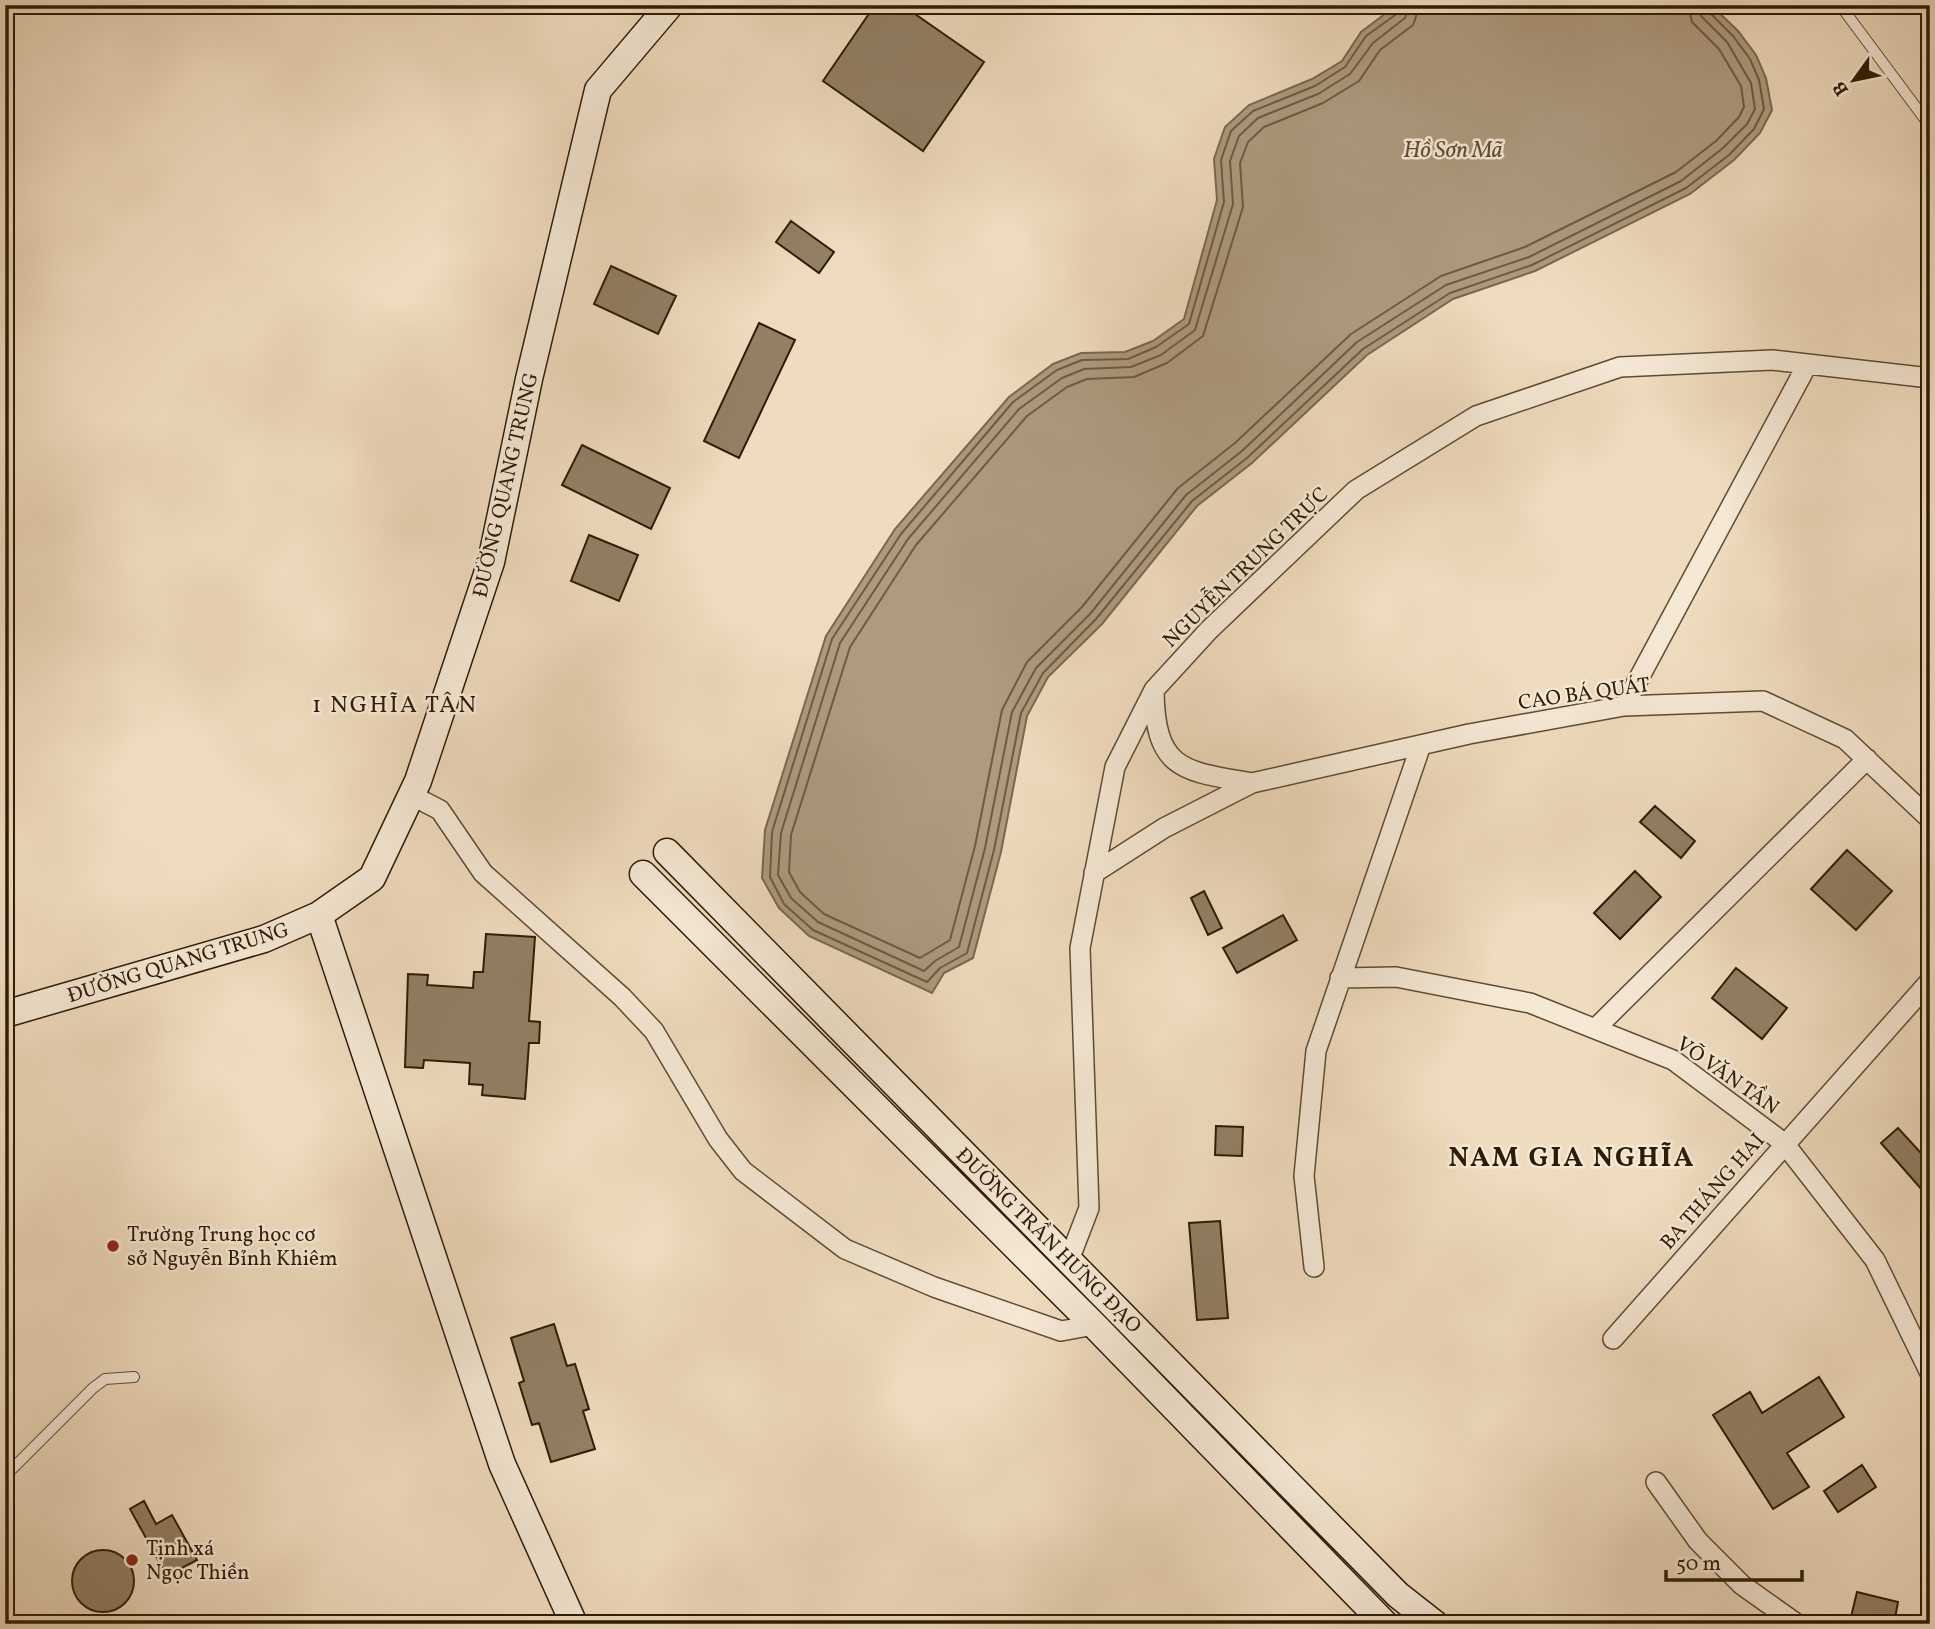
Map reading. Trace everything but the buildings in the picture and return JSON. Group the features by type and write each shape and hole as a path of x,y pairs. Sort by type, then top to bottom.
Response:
{"street":[{"name":"ĐƯỜNG QUANG TRUNG","path":"5,1014 264,939 319,915 372,878 411,795 491,562 529,379 598,90 670,5"},
{"name":"NGUYỄN TRUNG TRỰC","path":"1069,1260 1089,1208 1080,948 1115,767 1154,690 1209,630 1356,490 1476,416 1620,367 1772,360 1930,378"},
{"path":"1624,706 1807,365"},
{"name":"CAO BÁ QUÁT","path":"1154,690 1154,708 1167,753 1189,772 1252,783"},
{"name":"CAO BÁ QUÁT","path":"1094,873 1164,828 1252,783 1421,745 1624,706 1763,701 1845,739 1930,819"},
{"path":"1314,1268 1304,1176 1316,1051 1421,745"},
{"path":"1597,1027 1867,759"},
{"path":"411,795 440,810 483,873 622,997 654,1031 718,1139 743,1171 845,1249 934,1287 1061,1332 1094,1325"},
{"name":"ĐƯỜNG TRẦN HƯNG ĐẠO","path":"667,852 1398,1595 1435,1624"},
{"name":"ĐƯỜNG TRẦN HƯNG ĐẠO","path":"643,874 1094,1325 1385,1624"},
{"path":"319,915 502,1464 574,1624"},
{"name":"VÕ VĂN TẦN","path":"1340,978 1409,979 1530,1003 1597,1027 1673,1060 1784,1143 1875,1260 1930,1373"},
{"name":"BA THÁNG HAI","path":"1613,1339 1930,981"},
{"path":"799,1030 821,1008"},
{"path":"1049,1280 1069,1260"},
{"path":"1656,1482 1698,1541 1715,1559 1742,1585 1797,1624"}],"lane":[{"path":"1840,5 1930,126"},
{"path":"5,1476 93,1388 105,1379 134,1377"}],"water":[{"name":"Hồ Sơn Mã","path":"1397,5 1711,5 1738,31 1756,55 1766,78 1772,110 1760,133 1734,160 1690,194 1535,271 1453,299 1367,355 1252,463 1197,506 1102,624 1048,677 1027,716 1001,852 973,958 944,973 932,993 809,936 779,908 762,878 765,830 826,636 895,529 1009,397 1053,364 1081,353 1125,352 1153,341 1184,319 1217,200 1214,159 1225,127 1249,105 1312,79 1342,61 1361,32"}],"place":[{"name":"Trường Trung học cơ sở Nguyễn Bỉnh Khiêm","path":"113,1246"},
{"name":"Tịnh xá Ngọc Thiền","path":"132,1560"}],"district":[{"name":"1 NGHĨA TÂN","path":"395,704"},
{"name":"NAM GIA NGHĨA","path":"1572,1156"}]}
